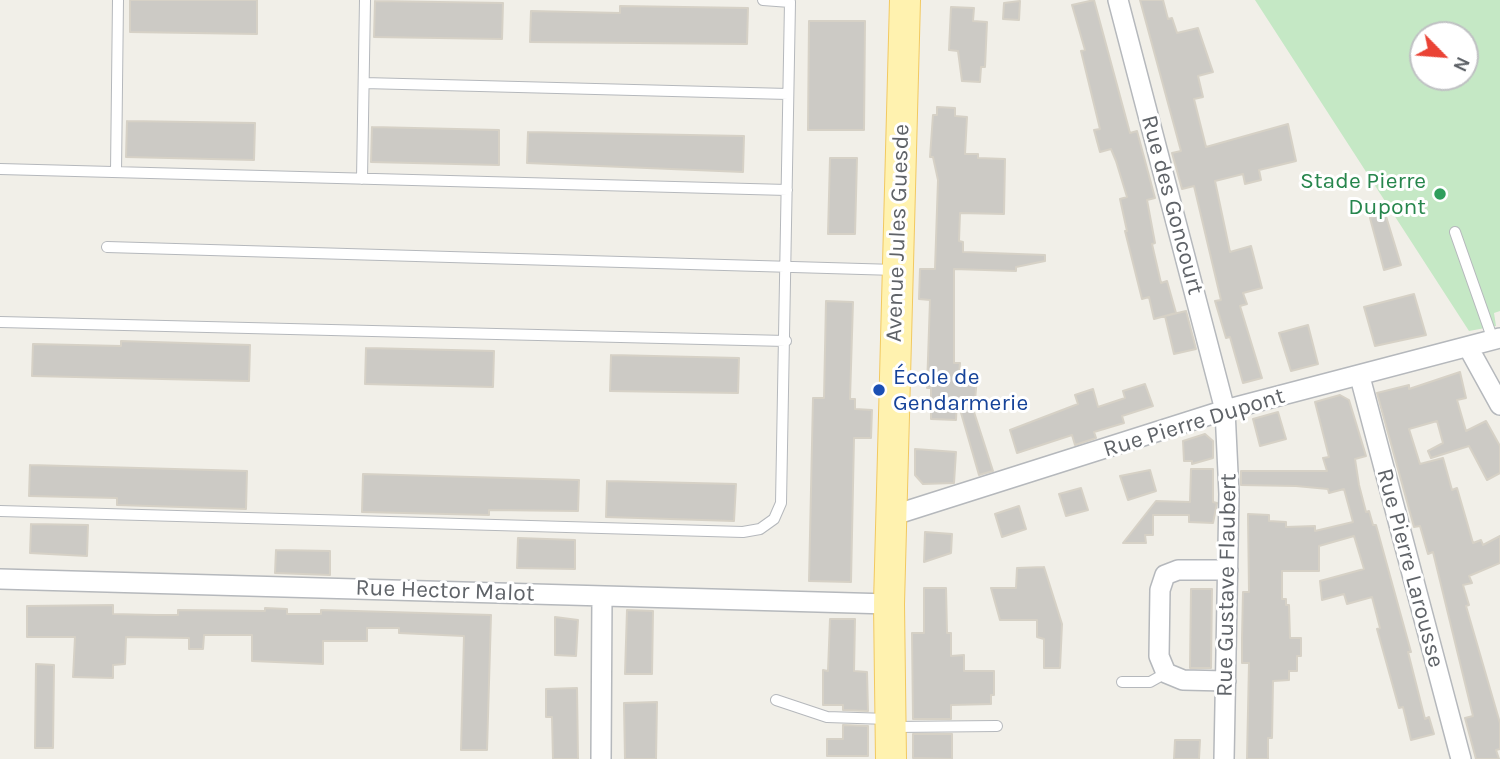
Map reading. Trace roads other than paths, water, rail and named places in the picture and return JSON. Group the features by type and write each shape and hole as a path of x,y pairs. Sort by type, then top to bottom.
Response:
{"main road":[{"name":"Avenue Jules Guesde","path":"891,759 889,604 905,0"}],"street":[{"name":"Rue des Goncourt","path":"1118,0 1226,410"},
{"name":"Rue Pierre Dupont","path":"891,516 1226,410 1497,339"},
{"path":"1468,347 1500,405"},
{"name":"Rue Pierre Larousse","path":"1360,377 1461,759"},
{"name":"Rue Gustave Flaubert","path":"1224,759 1228,570 1226,410"},
{"path":"1226,681 1183,680 1166,673 1159,656 1160,590 1165,575 1178,570 1228,570"},
{"name":"Rue Hector Malot","path":"0,579 889,604"},
{"path":"601,596 601,759"}],"lane":[{"path":"116,172 118,0"},
{"path":"362,179 365,0"},
{"path":"0,511 743,532 760,529 774,519 781,503 790,2 762,0"},
{"path":"364,83 788,94"},
{"path":"0,169 787,190"},
{"path":"1455,232 1497,339"},
{"path":"107,247 896,270"},
{"path":"0,322 786,341"},
{"path":"1122,682 1150,682 1166,673"},
{"path":"776,700 827,717 891,723 997,726"}],"place":[{"name":"Stade Pierre Dupont","path":"1440,194"},
{"name":"École de Gendarmerie","path":"879,390"}]}
